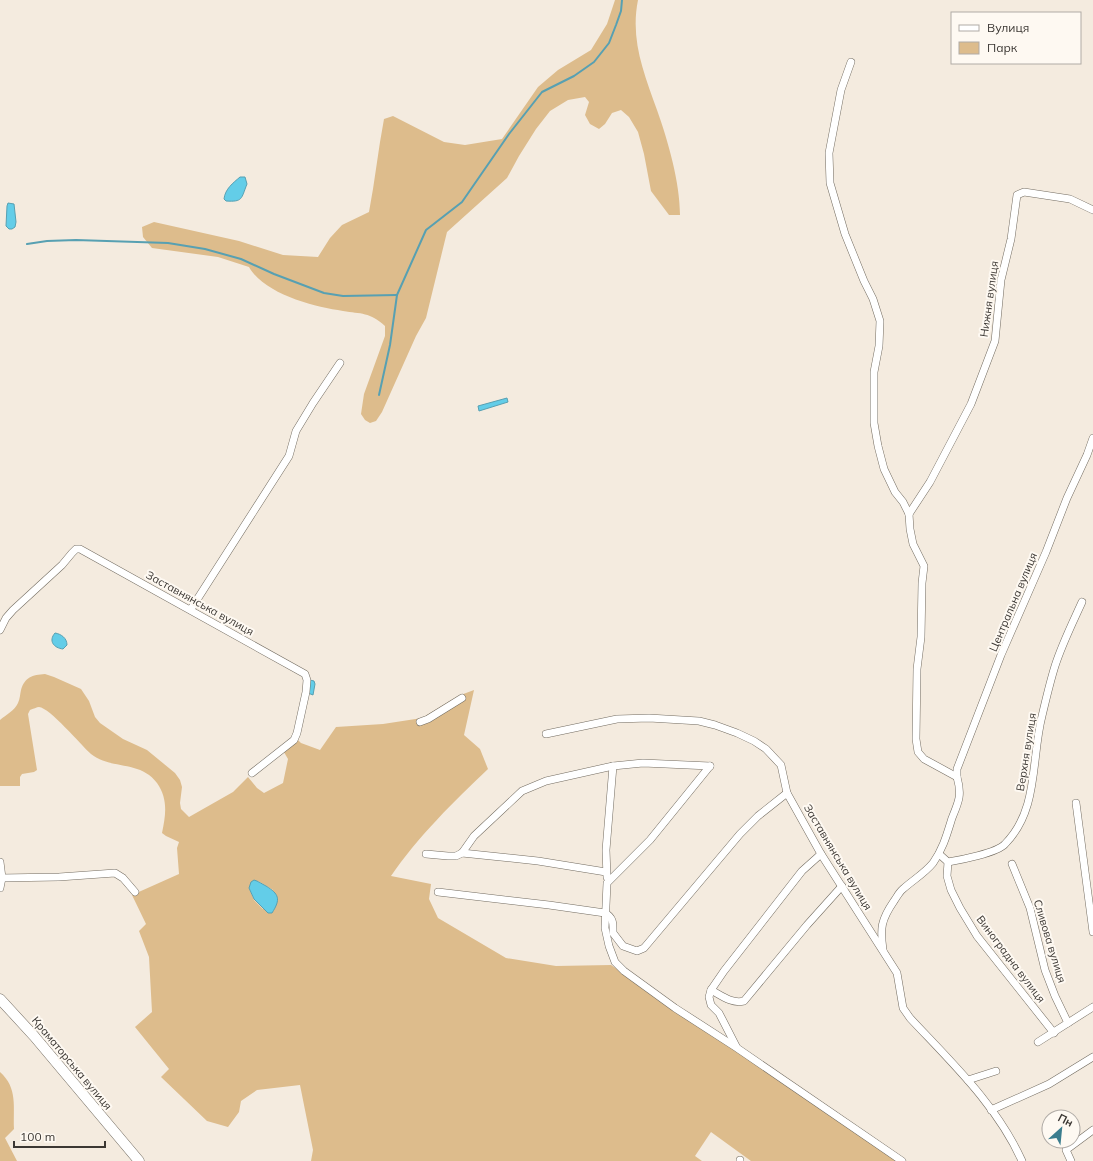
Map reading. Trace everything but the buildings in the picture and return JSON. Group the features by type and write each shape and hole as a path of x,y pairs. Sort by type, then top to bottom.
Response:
{"street":[{"path":"851,62 841,90 829,153 830,183 845,234 873,299 878,316 880,330 874,372 874,422 876,438 884,469 895,492 903,502 909,514 913,544 924,566 922,583 921,637 917,669 916,739 918,752 924,759 956,777 960,788 959,801 939,854 928,868 901,890 882,921 880,933 883,950"},
{"name":"Нижня вулиця","path":"909,514 930,482 971,404 995,341 1001,280 1011,239 1017,195 1024,192 1070,199 1093,210"},
{"path":"191,609 289,456 296,431 312,403 340,363"},
{"name":"Центральна вулиця","path":"956,777 1001,656 1093,438"},
{"name":"Заставнянська вулиця","path":"0,630 6,618 13,610 62,565 76,549 80,549 191,609 305,674 307,680 306,692 297,733 294,740 252,773"},
{"name":"Верхня вулиця","path":"948,862 974,857 1004,846 1017,830 1031,795 1036,748 1042,716 1055,665 1082,602"},
{"path":"420,722 428,719 462,698"},
{"name":"Заставнянська вулиця","path":"546,734 617,719 649,718 699,721 715,725 754,741 766,749 781,765 787,792 821,854 883,950 896,973 903,1008 910,1018 968,1080 1015,1144 1022,1161"},
{"path":"426,854 456,856 462,853 474,836 522,791 546,781 613,766 643,763 710,766 650,840 607,883"},
{"path":"613,766 606,850 607,883 605,928 609,946 615,962 624,971 675,1008 737,1048 902,1161"},
{"path":"438,892 605,913 610,916 613,921 613,933 623,946 637,950 644,948 740,834 758,816 787,792"},
{"path":"1076,803 1093,932"},
{"path":"462,853 538,861 606,872"},
{"path":"737,1048 719,1013 711,1005 709,997 711,990 724,971 802,871 821,854"},
{"path":"939,854 948,862"},
{"path":"0,862 0,888"},
{"name":"Виноградна вулиця","path":"948,862 947,876 951,890 960,908 978,936 1054,1033"},
{"name":"Сливова вулиця","path":"1012,864 1030,908 1046,970 1055,996 1068,1023"},
{"path":"1,878 60,877 115,873 124,878 136,892"},
{"path":"711,990 729,1000 737,1002 744,1001 807,925 842,886"},
{"name":"Краматорська вулиця","path":"0,999 34,1036 139,1161"},
{"path":"1038,1042 1093,1007"},
{"path":"991,1110 1049,1084 1093,1057"},
{"path":"968,1080 996,1071"},
{"path":"1071,1161 1066,1150 1093,1130"}],"green space":[{"path":"615,0 638,0 636,15 637,43 647,83 673,162 678,189 680,215 669,215 651,191 638,132 629,117 621,110 612,113 605,124 599,129 590,124 585,115 589,102 585,97 568,100 550,111 536,129 507,178 447,232 426,318 416,336 382,412 376,421 370,423 365,420 361,414 364,394 385,336 385,326 380,321 365,314 331,309 291,298 266,285 249,267 218,257 152,248 143,237 142,227 154,222 239,241 283,255 318,257 330,238 342,225 369,212 384,119 393,116 444,142 465,145 502,139 538,87 558,70 591,50 607,24"},
{"path":"40,674 54,677 81,689 89,701 95,717 100,723 123,739 147,750 175,773 180,780 182,787 180,803 181,809 189,817 233,792 248,777 257,788 264,793 283,783 288,759 281,747 294,736 301,743 320,750 336,727 383,724 422,718 458,696 474,690 464,735 480,749 488,769 437,820 412,848 391,876 431,884 429,899 438,918 506,958 556,966 611,965 788,1087 899,1161 751,1161 711,1132 695,1156 702,1161 311,1161 313,1150 300,1085 257,1090 241,1101 239,1112 228,1127 207,1121 161,1077 169,1069 135,1027 152,1012 149,957 139,931 146,924 132,895 179,874 177,848 179,842 162,833 165,807 161,789 150,776 142,771 107,762 91,754 50,713 39,707 30,710 28,714 37,770 22,774 20,777 20,786 0,786 0,720 17,706 21,690 27,679","holes":["258,881 273,890 263,909 254,900 249,888"]},
{"path":"0,1072 6,1078 12,1091 14,1106 14,1129 5,1138 17,1161 0,1161"}],"water":[{"path":"240,177 245,177 247,184 241,198 236,201 226,201 224,199 228,189"},
{"path":"8,203 14,204 16,222 15,227 12,229 9,229 6,226"},
{"path":"507,398 508,402 479,411 478,406"},
{"path":"55,633 61,635 66,640 67,645 63,649 53,644 52,639"},
{"path":"310,680 314,681 315,684 313,695 308,693"},
{"path":"254,880 266,886 276,894 277,904 272,913 268,913 254,899 249,888 251,882"}],"waterway":[{"path":"379,395 390,345 397,295 426,230 462,202 509,134 542,92 574,76 594,62 609,43 621,11 622,0"},
{"path":"27,244 47,241 76,240 168,243 205,249 241,259 274,274 324,293 343,296 397,295"}]}
